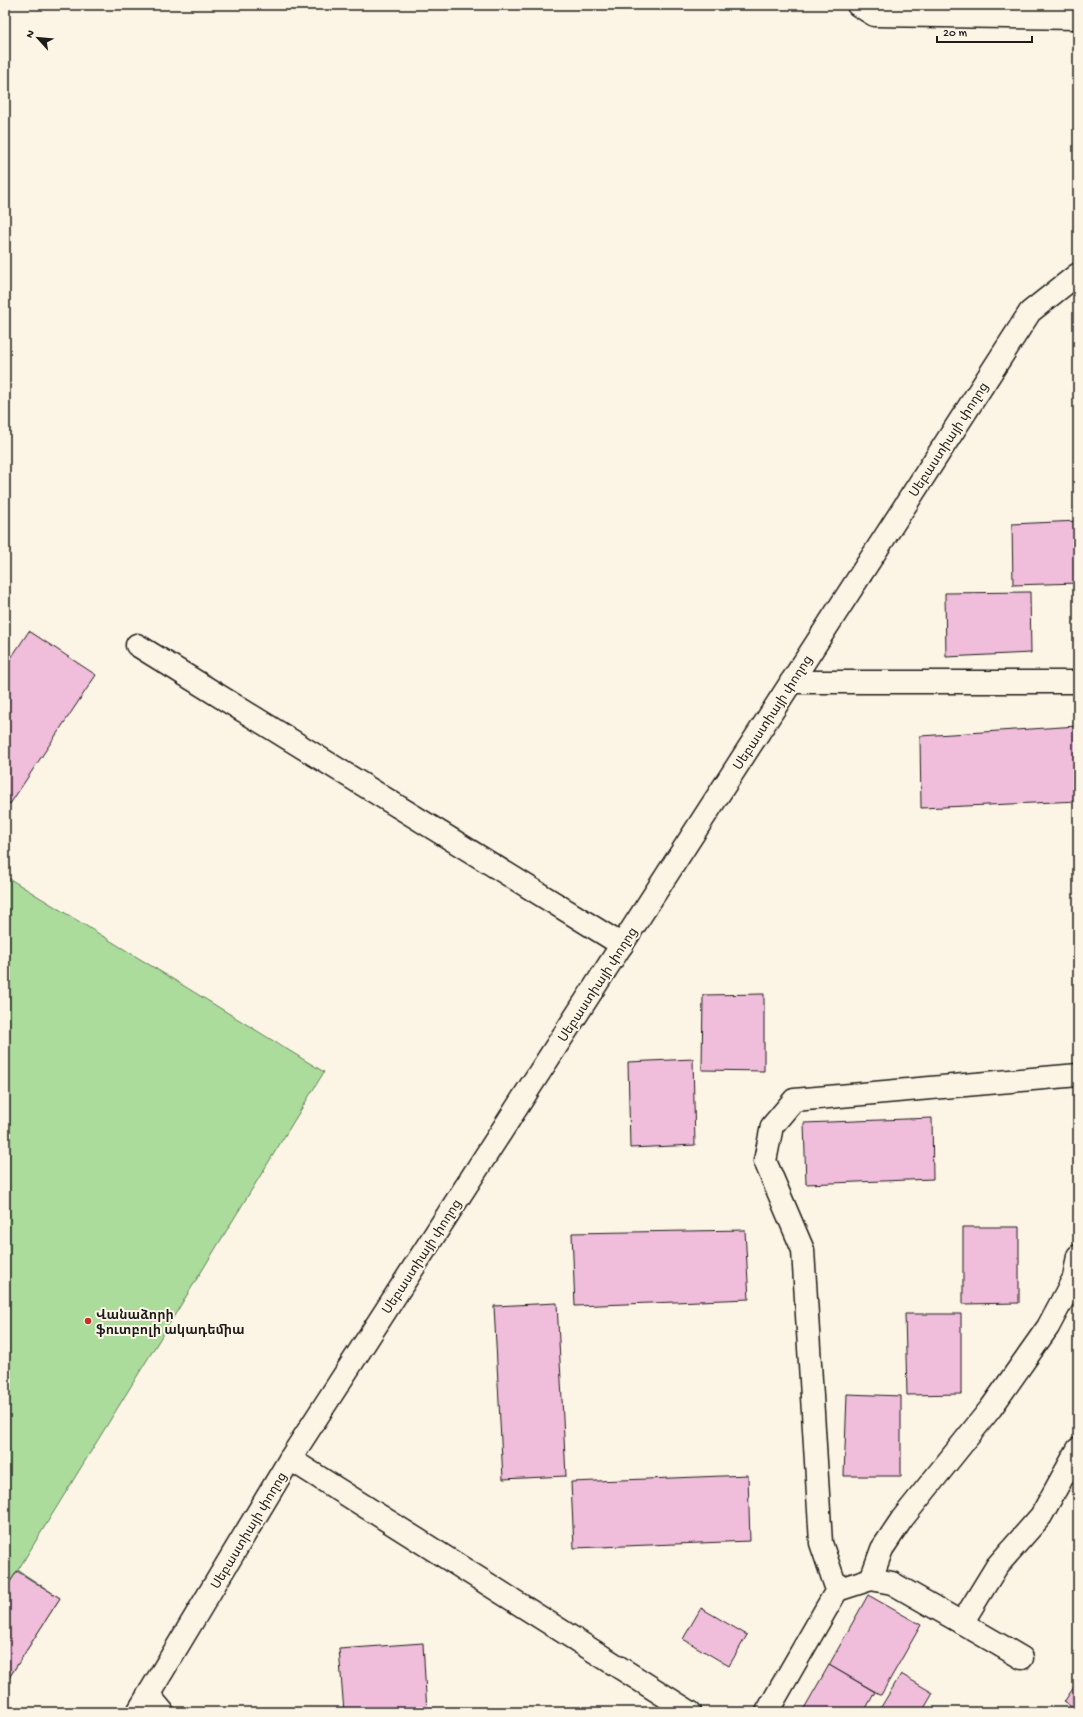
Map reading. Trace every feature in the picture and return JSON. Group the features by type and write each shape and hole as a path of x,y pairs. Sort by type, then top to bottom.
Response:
{"street":[{"path":"858,5 874,15 1078,18"},
{"name":"Սեբաստիայի փողոց","path":"143,1703 290,1458 1030,312 1078,274"},
{"path":"136,645 622,945"},
{"path":"791,682 1078,682"},
{"path":"837,1590 821,1543 804,1250 765,1161 772,1126 794,1100 1078,1075"},
{"path":"871,1579 882,1549 902,1519 991,1408 1048,1327 1074,1278 1078,1256"},
{"path":"962,1623 997,1566 1041,1516 1078,1449"},
{"path":"290,1458 690,1712"},
{"path":"767,1712 837,1590 871,1579 892,1583 1022,1658"},
{"path":"143,1703 163,1712"}],"green space":[{"name":"Վանաձորի ֆուտբոլի ակադեմիա","path":"5,876 324,1072 18,1570 60,1598 5,1684"}],"building":[{"path":"1078,521 1078,583 1013,585 1012,524"},
{"path":"1030,592 1031,653 946,657 945,593"},
{"path":"29,631 96,675 10,804 5,800 5,667"},
{"path":"1078,726 1078,801 921,808 920,736"},
{"path":"764,994 764,1071 702,1070 703,995"},
{"path":"693,1059 695,1145 630,1148 628,1062"},
{"path":"932,1118 933,1179 806,1184 804,1123"},
{"path":"963,1227 1019,1227 1019,1303 963,1304"},
{"path":"745,1230 749,1299 575,1306 572,1233"},
{"path":"557,1303 566,1476 503,1479 494,1306"},
{"path":"905,1314 961,1314 961,1394 907,1395"},
{"path":"847,1394 901,1396 901,1476 844,1476"},
{"path":"748,1475 750,1541 574,1548 571,1482"},
{"path":"17,1571 60,1598 5,1684 5,1590"},
{"path":"868,1595 921,1625 881,1695 829,1665"},
{"path":"701,1608 747,1635 729,1666 683,1639"},
{"path":"423,1643 427,1712 344,1712 339,1649"},
{"path":"829,1665 875,1692 864,1712 802,1712"},
{"path":"901,1674 933,1693 922,1712 878,1712"},
{"path":"1078,1681 1078,1711 1064,1702"}],"place":[{"name":"Վանաձորի ֆուտբոլի ակադեմիա","path":"88,1321"}]}
